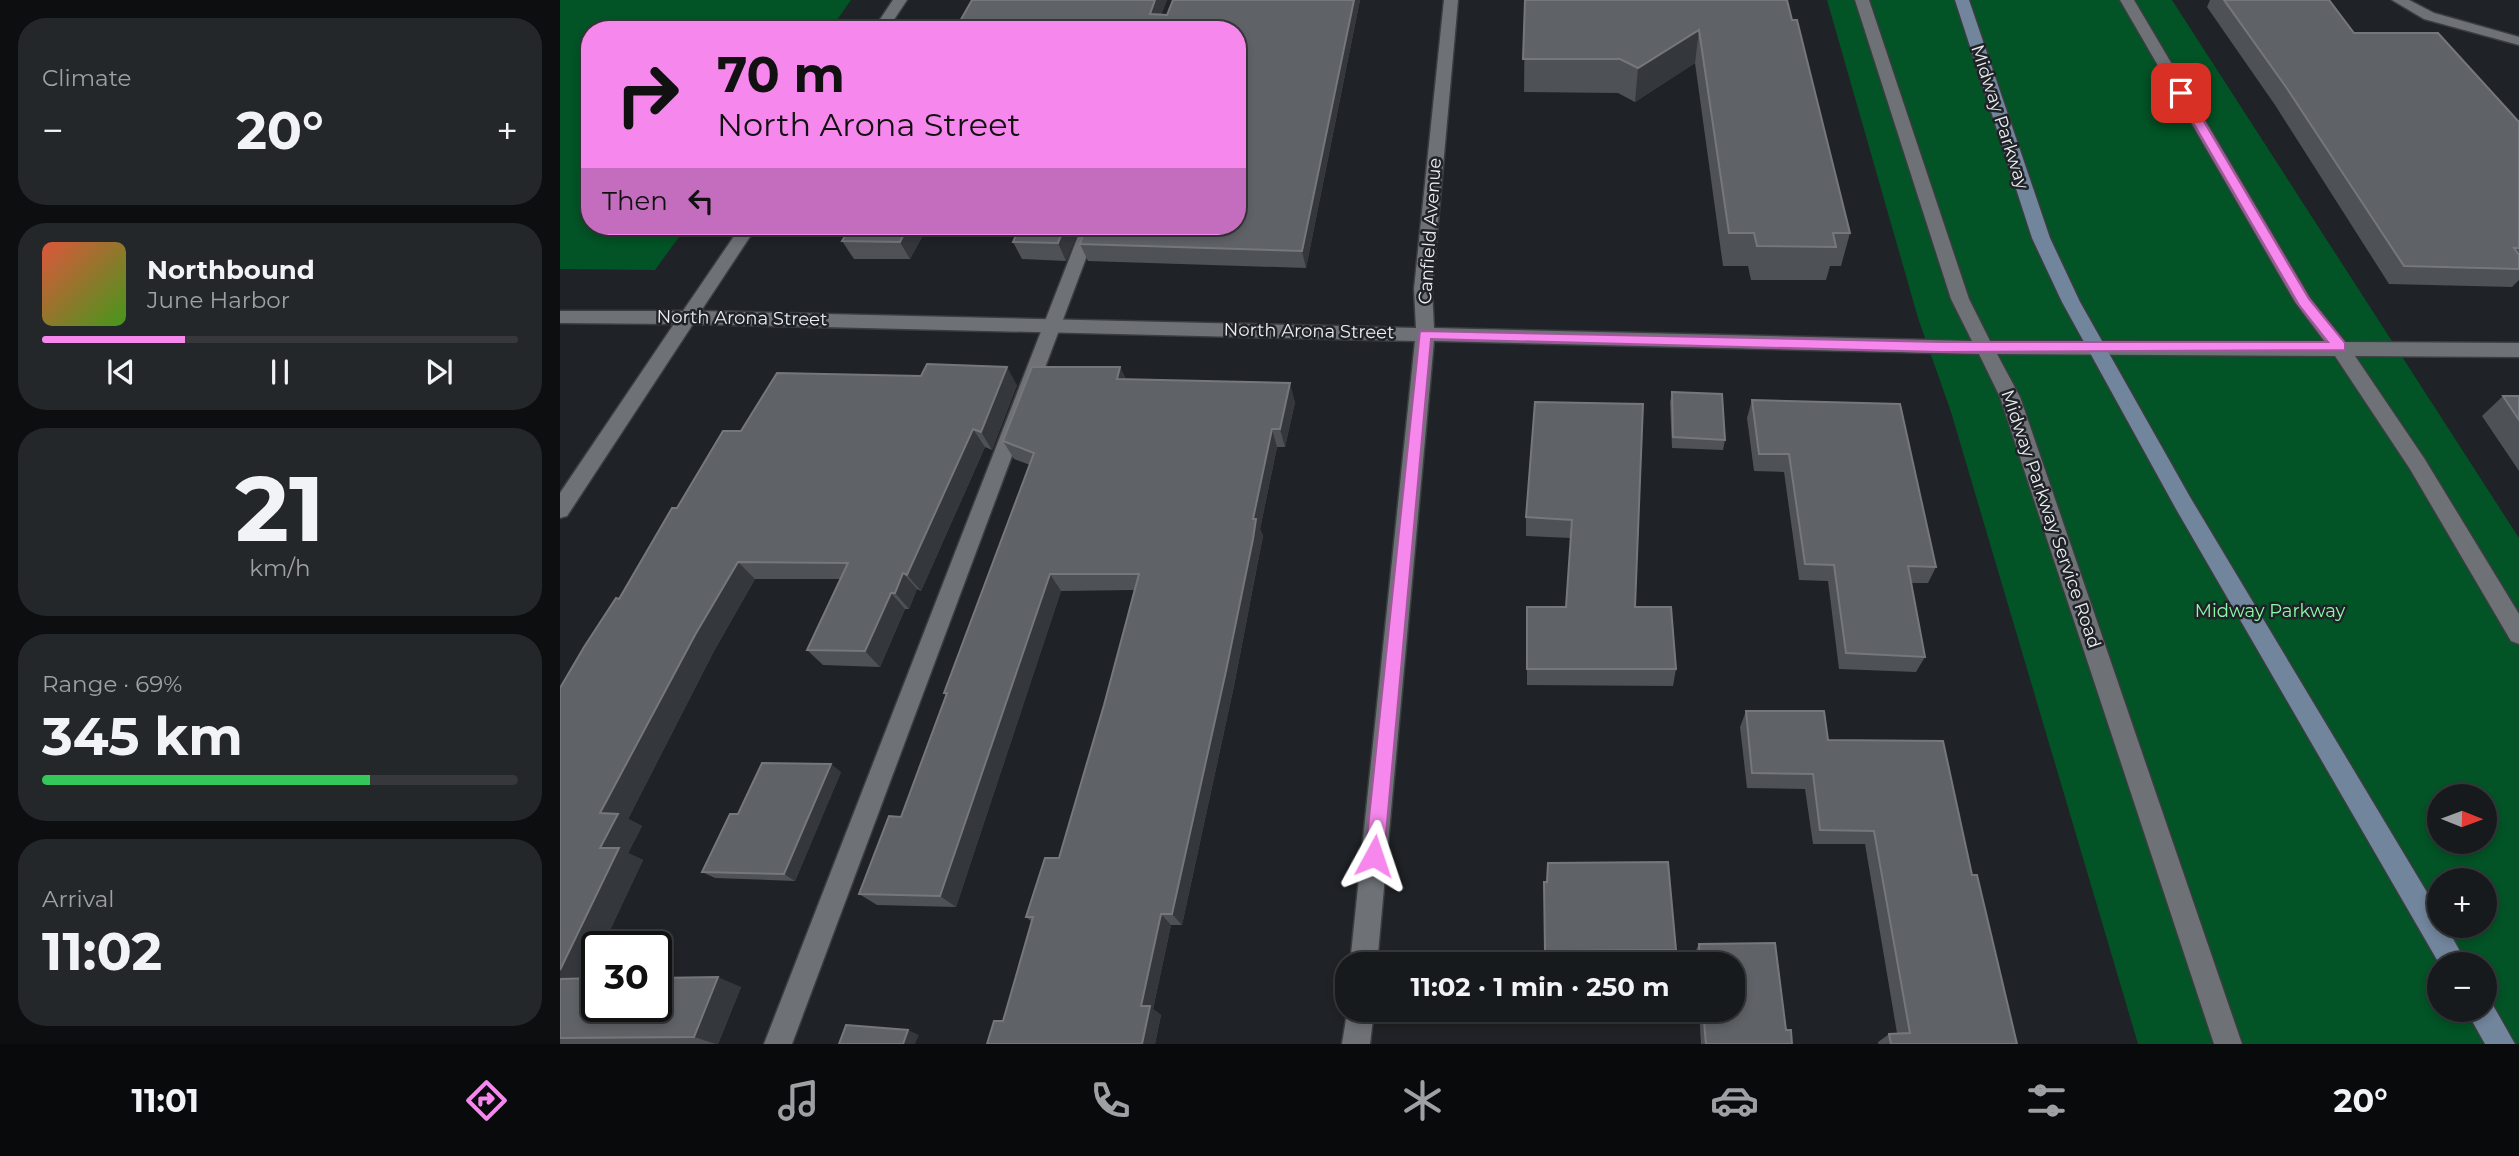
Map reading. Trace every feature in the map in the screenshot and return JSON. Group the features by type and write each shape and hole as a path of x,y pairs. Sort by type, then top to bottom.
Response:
{"street":[{"path":"886,21 900,0"},
{"name":"Canfield Avenue","path":"1365,952 1425,334 1423,289 1451,0"},
{"name":"Midway Parkway Service Road","path":"1862,0 1961,299 2010,397 2228,1044"},
{"name":"Midway Parkway","path":"1962,0 2041,238 2071,302 2190,514 2447,952"},
{"path":"2127,0 2304,302 2377,400 2519,634"},
{"path":"2399,0 2429,16 2519,41"},
{"path":"560,510 743,235"},
{"path":"778,1044 1086,235"},
{"name":"North Arona Street","path":"560,317 687,317 1425,334 1533,339 1986,347 2519,350"},
{"path":"1356,1044 1359,1022"},
{"path":"2487,1022 2501,1044"}],"green space":[{"path":"560,0 851,0 836,21 581,21 581,235 680,235 655,270 560,269"},
{"name":"Midway Parkway","path":"1827,0 2172,0 2519,538 2519,1044 2138,1044 1951,412 1918,318"}],"building":[{"path":"972,0 1155,0 1150,14 1167,15 1173,0 1354,0 1302,251 1080,244 1084,235 1246,235 1246,21 960,21"},
{"path":"1525,0 1787,0 1792,20 1797,20 1850,233 1833,233 1836,247 1757,246 1754,233 1729,233 1699,30 1638,68 1620,59 1523,59"},
{"path":"2224,0 2329,0 2354,33 2438,33 2519,122 2519,248 2514,248 2519,255 2519,269 2404,266 2286,87"},
{"path":"846,235 904,235 900,242 842,241"},
{"path":"1016,235 1061,235 1058,243 1013,242"},
{"path":"927,364 1007,367 981,432 973,429 907,575 903,573 895,593 891,593 865,651 807,650 848,563 738,562 695,635 600,813 618,814 600,848 619,848 560,970 560,688 584,647 616,598 619,599 672,508 677,508 723,431 741,431 777,373 921,376"},
{"path":"1032,367 1120,367 1117,379 1290,383 1280,429 1272,429 1226,671 1172,914 1161,914 1141,1006 1150,1006 1142,1044 987,1044 994,1021 1003,1021 1033,917 1026,917 1045,858 1059,858 1139,574 1050,574 940,896 859,894 889,816 901,817 947,693 944,693 1034,453 1003,441"},
{"path":"1672,392 1722,394 1725,440 1673,437"},
{"path":"2503,396 2519,396 2519,420"},
{"path":"1752,400 1900,404 1936,567 1908,566 1925,657 1846,653 1834,565 1805,564 1789,454 1759,454"},
{"path":"1535,402 1643,404 1635,607 1671,607 1676,669 1527,669 1527,607 1566,607 1572,520 1526,517"},
{"path":"1746,711 1824,711 1828,740 1943,741 1972,875 1977,875 2017,1044 1891,1044 1889,1034 1910,1033 1874,831 1820,830 1813,774 1752,773"},
{"path":"762,763 831,764 784,874 702,872 730,814 738,814"},
{"path":"1668,862 1676,950 1545,951 1544,882 1547,882 1548,863"},
{"path":"1775,943 1786,1030 1791,1030 1792,1044 1706,1044 1704,1022 1745,1022 1745,952 1699,952 1699,944"},
{"path":"718,977 694,1037 560,1038 560,979 581,978 581,1022 672,1022 672,978"},
{"path":"846,1025 908,1030 903,1044 839,1044"}],"route":[{"path":"1374,856 1425,334 1533,339 1941,347 2340,347 2304,302 2181,93"}]}
